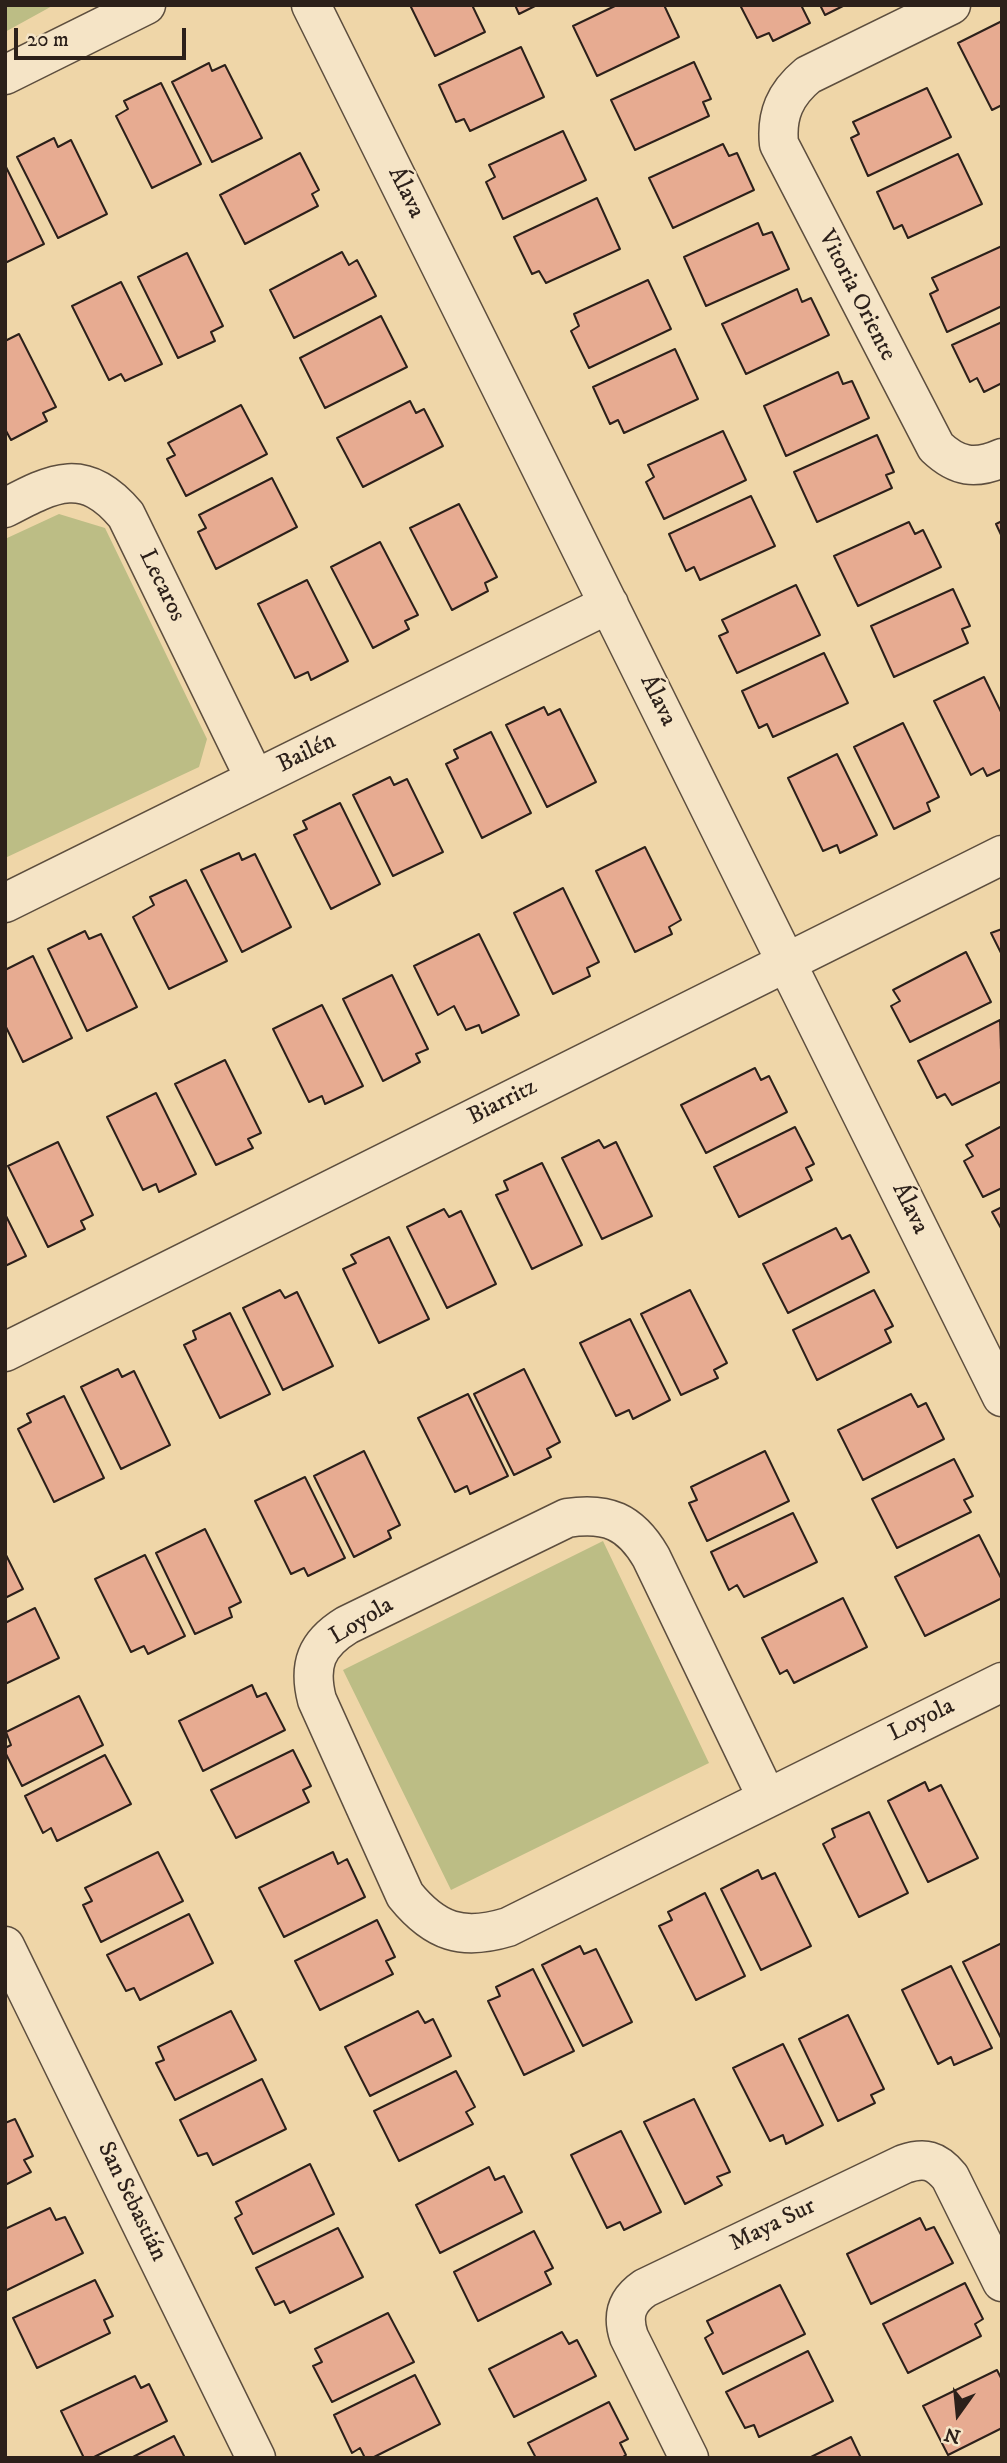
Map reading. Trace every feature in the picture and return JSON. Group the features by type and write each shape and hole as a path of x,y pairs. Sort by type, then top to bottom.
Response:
{"street":[{"path":"5,75 146,5"},
{"name":"Álava","path":"311,5 1002,1397"},
{"name":"Vitoria Oriente","path":"951,5 808,75 795,86 786,99 780,114 779,144 936,447 946,457 960,464 986,465 1002,458"},
{"name":"Lecaros","path":"5,508 43,488 66,484 89,486 104,492 116,503 126,515 255,779"},
{"name":"Bailén","path":"5,903 609,604"},
{"name":"Biarritz","path":"5,1352 1002,855"},
{"name":"Loyola","path":"767,1798 651,1557 641,1541 627,1528 611,1519 589,1515 567,1518 347,1625 321,1646 314,1662 312,1681 317,1700 405,1895 417,1910 433,1923 451,1931 470,1934 489,1933 508,1927 1002,1682"},
{"name":"San Sebastián","path":"5,1946 256,2458"},
{"name":"Maya Sur","path":"689,2458 629,2337 625,2323 626,2310 633,2296 645,2288 904,2164 918,2160 931,2160 942,2167 950,2177 1002,2282"}],"green space":[{"path":"5,5 54,5 5,32"},
{"path":"59,514 105,528 207,739 199,767 5,858 5,539"},
{"path":"603,1541 709,1763 451,1890 343,1670"}],"building":[{"path":"410,5 472,5 485,32 435,56"},
{"path":"515,5 537,5 519,14"},
{"path":"617,5 664,5 679,37 597,76 573,26"},
{"path":"740,5 801,5 810,23 773,41 769,33 757,38"},
{"path":"820,5 845,5 825,15"},
{"path":"1002,21 1002,105 992,110 958,43"},
{"path":"521,47 544,97 470,131 464,119 456,122 439,85"},
{"path":"694,62 711,99 703,102 709,116 635,150 611,100"},
{"path":"209,63 212,71 225,65 262,138 212,162 172,82"},
{"path":"161,83 201,164 152,188 116,116 128,109 124,101"},
{"path":"927,88 951,137 868,176 851,138 859,134 853,122"},
{"path":"563,131 586,180 503,219 486,182 495,177 489,165"},
{"path":"54,138 58,147 71,140 107,214 58,238 17,157"},
{"path":"723,144 729,156 737,153 754,190 673,228 649,178"},
{"path":"300,153 319,190 312,194 318,206 245,244 220,195"},
{"path":"958,154 982,204 908,238 902,225 894,229 877,192"},
{"path":"5,165 44,244 5,263"},
{"path":"597,198 620,249 546,283 539,271 532,274 514,237"},
{"path":"758,223 763,235 772,232 789,269 706,306 684,257"},
{"path":"1002,246 1002,306 947,332 930,294 938,290 932,278"},
{"path":"342,252 349,265 357,260 376,296 294,338 270,290"},
{"path":"187,253 223,326 211,332 215,341 178,358 138,277"},
{"path":"648,280 671,329 589,368 571,331 579,326 574,314"},
{"path":"121,282 162,364 125,381 121,374 109,380 72,306"},
{"path":"797,289 802,302 811,298 829,335 746,374 722,324"},
{"path":"381,316 407,367 325,408 300,358"},
{"path":"1002,322 1002,383 984,392 977,378 970,382 952,345"},
{"path":"19,334 56,407 43,413 47,421 11,440 5,429 5,341"},
{"path":"675,349 698,399 624,433 618,420 610,424 593,387"},
{"path":"838,372 843,384 852,381 869,418 786,456 764,406"},
{"path":"410,401 416,413 424,409 443,446 363,487 337,438"},
{"path":"241,405 267,454 186,496 167,459 175,455 168,443"},
{"path":"723,431 746,480 664,519 646,482 654,477 648,465"},
{"path":"877,435 894,472 886,475 892,488 817,522 794,472"},
{"path":"272,478 297,527 216,569 198,532 206,528 199,515"},
{"path":"751,496 775,546 700,580 694,567 686,571 669,534"},
{"path":"459,504 497,577 485,583 488,591 452,610 410,528"},
{"path":"1002,521 1002,537 996,524"},
{"path":"909,522 915,534 923,530 941,567 858,606 834,556"},
{"path":"380,542 418,615 405,621 409,629 373,648 331,567"},
{"path":"307,580 348,661 311,680 308,672 295,678 258,604"},
{"path":"796,585 820,635 737,673 719,636 728,632 722,620"},
{"path":"953,589 970,626 962,629 968,643 894,677 871,626"},
{"path":"824,653 848,703 773,737 767,724 759,728 742,691"},
{"path":"984,677 1002,714 1002,769 987,776 983,768 971,775 934,701"},
{"path":"544,707 548,715 560,709 596,782 547,807 506,725"},
{"path":"903,723 939,797 927,803 930,811 894,829 854,747"},
{"path":"491,732 531,813 482,838 446,764 458,758 454,750"},
{"path":"837,754 877,835 840,853 837,845 823,851 788,778"},
{"path":"390,777 394,785 407,779 443,852 393,876 353,795"},
{"path":"340,803 380,884 331,909 294,835 307,829 303,821"},
{"path":"645,847 681,920 669,927 672,934 635,952 596,871"},
{"path":"239,853 242,860 255,854 291,927 242,952 201,870"},
{"path":"186,880 227,961 169,989 133,917 154,905 150,897"},
{"path":"563,888 599,962 587,968 590,976 553,994 514,913"},
{"path":"1002,929 1002,955 991,933"},
{"path":"85,931 89,939 101,934 137,1007 87,1031 48,949"},
{"path":"479,934 519,1015 482,1033 479,1025 466,1030 454,1006 438,1015 414,966"},
{"path":"966,952 991,1002 910,1042 891,1006 900,1001 893,990"},
{"path":"33,956 72,1038 23,1062 5,1025 5,970"},
{"path":"392,975 428,1049 416,1054 420,1062 383,1081 343,999"},
{"path":"322,1005 363,1086 325,1104 322,1096 309,1102 273,1029"},
{"path":"1000,1020 1002,1081 952,1105 945,1094 937,1098 918,1061"},
{"path":"225,1060 261,1133 248,1139 253,1148 216,1165 175,1084"},
{"path":"755,1068 761,1080 769,1076 787,1112 706,1153 681,1105"},
{"path":"156,1093 196,1174 159,1192 156,1184 143,1190 107,1117"},
{"path":"1002,1126 1002,1188 983,1197 964,1161 973,1156 966,1145"},
{"path":"795,1127 814,1164 806,1168 812,1180 739,1217 714,1167"},
{"path":"599,1140 604,1148 616,1142 652,1216 602,1239 562,1158"},
{"path":"58,1142 93,1215 81,1221 85,1229 48,1247 8,1166"},
{"path":"542,1163 582,1245 532,1269 496,1195 508,1190 504,1181"},
{"path":"1002,1207 1002,1230 992,1212"},
{"path":"444,1209 449,1217 461,1211 496,1284 447,1308 407,1227"},
{"path":"5,1214 26,1256 5,1266"},
{"path":"836,1228 842,1239 850,1235 869,1272 788,1313 763,1264"},
{"path":"389,1237 429,1319 379,1343 343,1269 356,1263 351,1255"},
{"path":"280,1290 285,1298 297,1292 333,1366 283,1390 243,1308"},
{"path":"690,1290 727,1363 714,1370 718,1378 681,1395 641,1314"},
{"path":"874,1290 893,1326 885,1330 891,1342 817,1380 793,1330"},
{"path":"230,1313 270,1394 220,1418 184,1345 196,1339 193,1331"},
{"path":"630,1319 670,1400 633,1419 629,1410 616,1416 580,1343"},
{"path":"118,1369 122,1377 134,1371 170,1445 121,1469 81,1387"},
{"path":"524,1369 560,1442 547,1449 551,1457 514,1475 474,1394"},
{"path":"468,1394 508,1476 470,1494 467,1486 455,1492 418,1418"},
{"path":"911,1394 918,1407 926,1403 944,1439 863,1480 838,1430"},
{"path":"64,1396 104,1478 54,1502 18,1429 31,1422 27,1414"},
{"path":"364,1451 400,1525 388,1531 391,1538 354,1557 314,1476"},
{"path":"765,1451 789,1501 707,1541 689,1503 697,1500 691,1487"},
{"path":"954,1459 973,1496 964,1500 971,1512 897,1548 872,1499"},
{"path":"305,1477 345,1558 308,1576 304,1568 291,1574 255,1501"},
{"path":"793,1513 817,1562 744,1597 737,1585 729,1590 711,1552"},
{"path":"205,1529 241,1602 229,1608 232,1617 195,1634 156,1553"},
{"path":"979,1535 1002,1580 1002,1598 925,1636 895,1577"},
{"path":"5,1553 23,1589 5,1598"},
{"path":"145,1555 185,1636 148,1654 144,1646 131,1652 95,1579"},
{"path":"843,1598 867,1647 794,1683 787,1670 780,1674 762,1638"},
{"path":"35,1608 59,1658 5,1684 5,1623"},
{"path":"252,1685 257,1697 266,1693 285,1730 203,1771 179,1721"},
{"path":"79,1696 103,1745 22,1786 5,1752 5,1748 11,1745 6,1732"},
{"path":"293,1750 311,1786 303,1790 309,1802 236,1838 211,1790"},
{"path":"105,1755 131,1804 57,1841 51,1828 43,1833 25,1796"},
{"path":"925,1782 929,1791 941,1785 978,1858 928,1882 888,1801"},
{"path":"869,1812 908,1893 859,1917 823,1844 835,1837 832,1829"},
{"path":"158,1852 183,1901 101,1942 83,1905 92,1901 85,1888"},
{"path":"333,1852 338,1864 347,1859 365,1897 284,1937 259,1888"},
{"path":"758,1870 762,1879 775,1873 811,1946 761,1970 721,1889"},
{"path":"705,1893 745,1976 696,2000 659,1926 672,1920 668,1912"},
{"path":"189,1914 213,1963 140,2000 134,1988 126,1991 107,1955"},
{"path":"377,1920 395,1957 386,1961 393,1974 320,2010 295,1961"},
{"path":"1002,1943 1002,2040 963,1962"},
{"path":"580,1946 584,1954 596,1949 632,2022 583,2046 542,1965"},
{"path":"951,1966 992,2048 954,2065 951,2057 938,2064 902,1990"},
{"path":"533,1969 574,2051 524,2075 488,2001 500,1996 496,1987"},
{"path":"231,2011 256,2060 175,2100 156,2063 164,2060 158,2047"},
{"path":"418,2011 425,2023 433,2019 451,2056 370,2096 345,2047"},
{"path":"848,2015 884,2089 871,2095 875,2103 838,2121 799,2039"},
{"path":"783,2044 823,2125 786,2144 783,2135 770,2141 733,2068"},
{"path":"456,2071 475,2107 466,2112 473,2124 399,2161 374,2111"},
{"path":"262,2079 286,2129 213,2165 207,2153 198,2156 180,2120"},
{"path":"694,2099 730,2172 717,2177 722,2185 685,2204 644,2122"},
{"path":"15,2119 33,2156 24,2160 31,2172 5,2185 5,2123"},
{"path":"621,2131 661,2212 624,2230 620,2222 607,2228 571,2155"},
{"path":"310,2164 334,2214 253,2254 235,2218 242,2214 236,2202"},
{"path":"489,2167 495,2180 504,2176 522,2212 440,2253 416,2205"},
{"path":"50,2208 56,2220 65,2217 83,2253 5,2291 5,2229"},
{"path":"920,2218 926,2230 934,2227 953,2263 871,2304 847,2254"},
{"path":"338,2228 363,2277 290,2313 284,2301 275,2305 256,2268"},
{"path":"534,2231 553,2268 545,2272 551,2284 478,2321 454,2272"},
{"path":"95,2280 113,2316 104,2320 110,2333 37,2368 13,2318"},
{"path":"965,2283 983,2319 975,2324 981,2336 908,2373 883,2324"},
{"path":"780,2285 805,2334 723,2374 705,2338 713,2333 707,2321"},
{"path":"388,2313 414,2362 332,2402 313,2366 322,2362 315,2349"},
{"path":"562,2332 569,2344 577,2340 596,2376 514,2417 489,2369"},
{"path":"808,2351 833,2401 759,2437 754,2425 745,2428 726,2392"},
{"path":"997,2370 1002,2380 1002,2428 948,2455 923,2406"},
{"path":"415,2375 440,2424 372,2458 365,2458 360,2448 352,2453 334,2415"},
{"path":"135,2376 141,2388 149,2384 167,2421 92,2458 84,2458 61,2411"},
{"path":"609,2402 628,2439 620,2443 626,2455 621,2458 536,2458 528,2443"},
{"path":"174,2436 185,2458 131,2458"},
{"path":"851,2437 861,2458 809,2458"}]}
